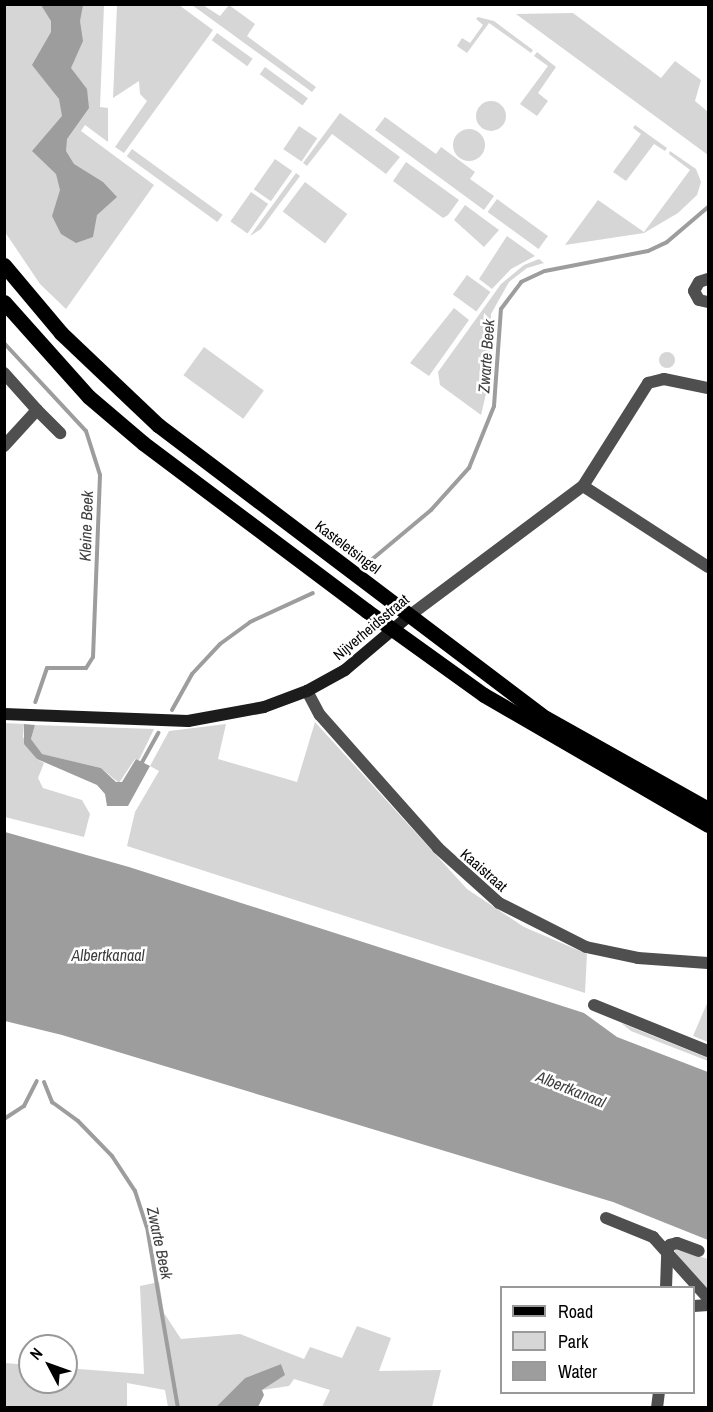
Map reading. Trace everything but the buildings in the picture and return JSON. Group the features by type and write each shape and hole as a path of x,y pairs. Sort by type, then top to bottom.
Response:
{"main road":[{"name":"Kasteletsingel","path":"4,265 60,333 158,425 546,718 708,810"},
{"path":"4,302 81,389 143,443 394,630 484,695 708,825"}],"street":[{"path":"708,279 699,282 694,291 697,299 708,303"},
{"path":"4,373 60,433"},
{"path":"708,388 658,378 643,388 583,486 708,567"},
{"path":"4,446 37,410"},
{"name":"Nijverheidsstraat","path":"4,714 188,722 264,707 307,691 345,670 409,616 583,486"},
{"name":"Kaaistraat","path":"307,691 320,715 438,848 499,903 586,947 638,958 708,963"},
{"path":"594,1005 708,1051"},
{"path":"606,1218 653,1237 708,1299"},
{"path":"666,1286 667,1251 677,1243 699,1251"}],"green space":[{"path":"4,5 104,5 100,107 108,108 108,142 85,125 81,131 154,185 66,309 40,284 5,232"},
{"path":"117,5 179,5 213,30 124,153 115,147 147,101 140,94 139,81 113,98"},
{"path":"192,5 203,5 220,16 229,5 255,24 247,36 316,87 312,92"},
{"path":"573,13 661,78 675,61 701,80 695,101 708,112 708,155 516,14"},
{"path":"478,17 494,21 533,50 531,53 489,23 467,53 457,46 462,38 470,43 483,25 476,19"},
{"path":"217,33 253,59 247,66 212,40"},
{"path":"537,52 556,67 538,93 548,101 537,116 520,104 548,66 534,56"},
{"path":"265,67 308,98 303,105 260,74"},
{"path":"491,101 502,105 506,116 502,127 491,131 480,127 476,116 480,105"},
{"path":"340,113 400,157 386,174 332,134 307,166 303,163"},
{"path":"385,117 436,154 441,147 475,172 470,179 494,196 484,210 375,130"},
{"path":"635,125 667,148 665,151 654,144 626,181 613,172 641,134 633,128"},
{"path":"299,126 317,138 302,162 283,149"},
{"path":"469,129 480,134 485,145 480,156 469,161 458,156 453,145 458,134"},
{"path":"132,149 223,215 217,222 127,156"},
{"path":"670,151 696,169 701,182 697,195 678,213 644,233 565,245 598,200 644,232 690,170 669,154"},
{"path":"275,159 292,171 271,201 254,189"},
{"path":"406,162 459,200 448,215 443,218 393,181"},
{"path":"296,173 300,176 261,229 250,236"},
{"path":"305,182 347,214 325,243 283,212"},
{"path":"251,192 268,204 248,234 230,221"},
{"path":"497,199 548,236 539,249 488,212"},
{"path":"465,205 499,230 484,247 454,220"},
{"path":"507,236 535,256 511,269 492,289 479,279"},
{"path":"539,259 544,263 527,268 509,282 491,314 489,381 481,415 440,385 438,372 501,284 524,265"},
{"path":"467,275 490,292 476,311 453,294"},
{"path":"454,308 469,320 429,376 410,363"},
{"path":"204,347 264,390 243,419 183,375"},
{"path":"664,352 670,352 675,360 673,366 664,368 659,363 659,357"},
{"path":"315,722 467,889 524,927 587,954 585,993 127,846 135,812 159,771 150,766 169,731 226,724 218,759 297,782"},
{"path":"5,723 24,724 23,737 37,759 44,763 38,778 43,788 82,800 90,814 84,837 5,817"},
{"path":"35,725 154,729 139,760 135,759 119,783 101,768 41,754 31,739"},
{"path":"708,1001 708,1042 693,1036"},
{"path":"621,1023 708,1058 708,1061 631,1031"},
{"path":"674,1249 708,1259 708,1293 675,1252"},
{"path":"159,1282 164,1313 181,1339 240,1334 304,1359 310,1347 342,1358 357,1326 391,1338 379,1371 441,1370 432,1407 322,1407 330,1390 294,1379 289,1386 262,1390 284,1375 281,1364 245,1378 216,1407 168,1407 165,1390 127,1383 127,1407 5,1408 5,1363 18,1364 18,1394 78,1394 78,1369 144,1374 140,1286"}],"water":[{"path":"41,5 83,5 80,21 83,41 71,68 87,89 89,108 67,139 66,151 74,164 103,182 117,197 97,215 93,237 76,243 61,234 52,216 60,190 56,174 32,151 62,116 59,99 32,65 51,32 51,21"},
{"path":"24,724 35,725 31,739 42,754 101,768 116,782 122,782 136,759 150,766 128,806 107,806 105,794 97,785 37,759 24,744"},
{"name":"Albertkanaal","path":"5,832 129,867 584,1013 617,1037 708,1072 708,1240 613,1202 62,1035 5,1021"},
{"path":"281,1364 285,1375 262,1390 264,1395 258,1407 216,1407 245,1378"}],"waterway":[{"name":"Zwarte Beek","path":"370,561 431,510 469,468 494,406 501,309 521,282 545,271 648,251 667,242 708,207"},
{"name":"Kleine Beek","path":"4,343 86,431 100,475 93,657 86,668 47,668 35,702"},
{"name":"Zwarte Beek","path":"172,710 192,674 220,644 250,622 313,593"},
{"name":"Zwarte Beek","path":"140,766 158,733"},
{"name":"Kleine Beek","path":"4,1119 24,1106 37,1081"},
{"name":"Zwarte Beek","path":"44,1082 52,1102 78,1121 112,1156 135,1191 147,1227 178,1408"}]}
